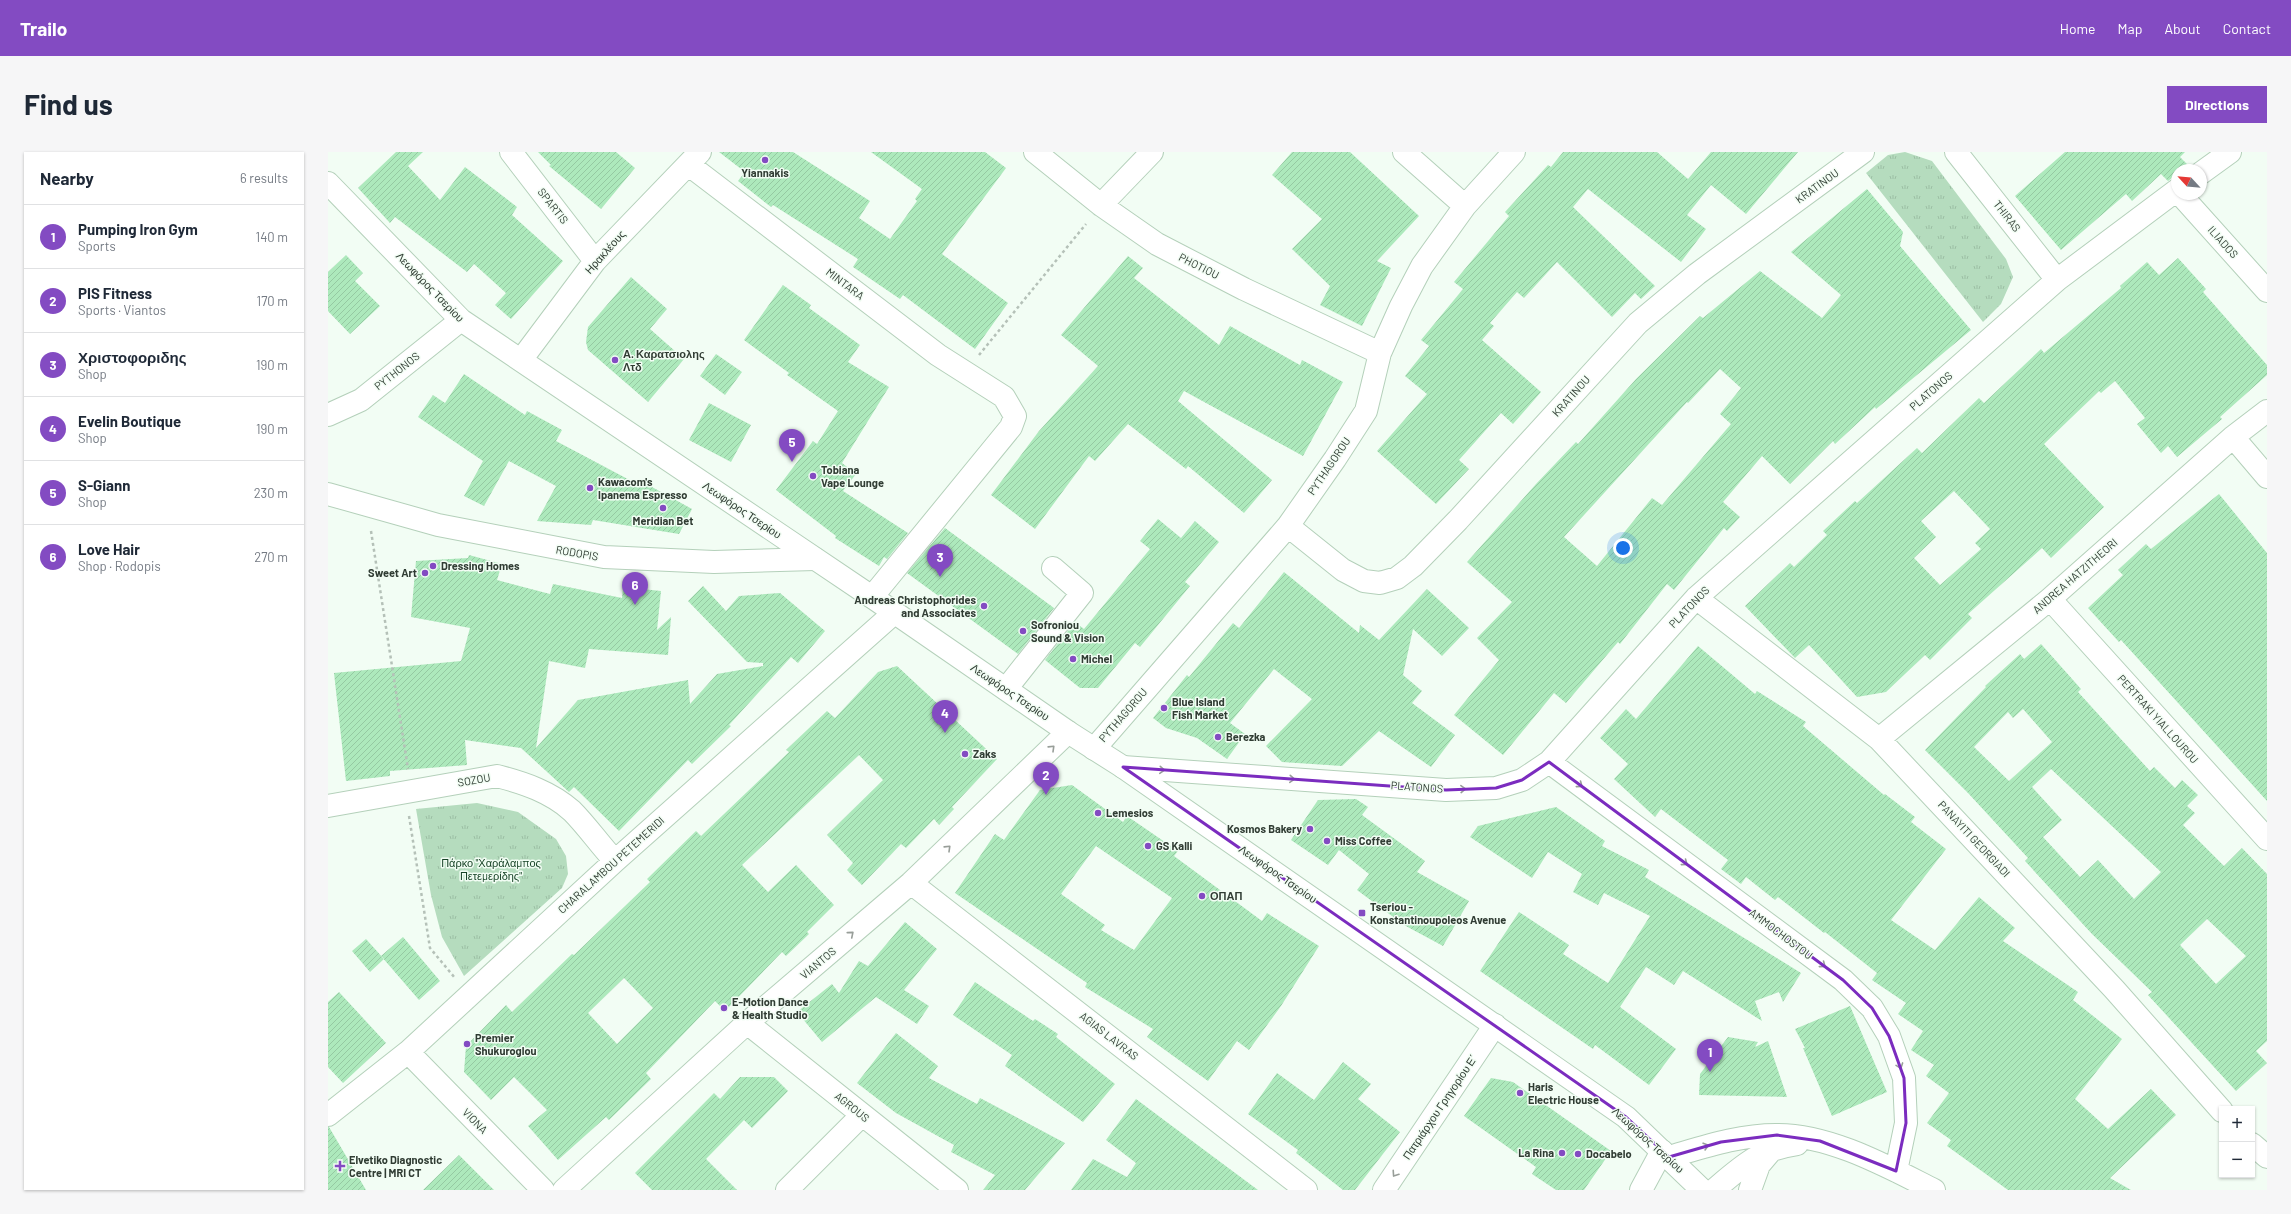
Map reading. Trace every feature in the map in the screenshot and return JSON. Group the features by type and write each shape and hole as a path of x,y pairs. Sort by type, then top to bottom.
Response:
{"street":[{"name":"SPARTIS","path":"511,152 595,261"},
{"name":"PHOTIOU","path":"1035,152 1101,205 1157,244 1244,289 1380,353"},
{"path":"1101,205 1152,152"},
{"path":"1404,152 1465,206"},
{"name":"PYTHAGOROU","path":"1094,749 1288,526 1366,411 1380,353 1401,306 1422,266 1465,206 1514,152"},
{"name":"KRATINOU","path":"1288,526 1343,570 1364,581 1380,583 1397,578 1413,566 1458,520 1638,323 1697,274 1863,152"},
{"name":"THIRAS","path":"1956,152 2057,280"},
{"path":"2207,169 2230,152"},
{"name":"Ηρακλέους","path":"521,360 595,261 694,158"},
{"name":"MINTARA","path":"694,158 938,355 1004,397 1015,416 1011,427 872,597"},
{"name":"Λεωφόρος Τσερίου","path":"328,183 461,320 872,597 1068,732 1123,767 1495,1025 1626,1117 1702,1190"},
{"name":"PLATONOS","path":"1123,767 1446,790 1496,788 1522,780 1549,762 1696,598 2057,280 2171,195"},
{"name":"ILIADOS","path":"2185,200 2267,291"},
{"name":"PYTHONOS","path":"328,415 361,400 461,320"},
{"path":"328,422 361,400"},
{"name":"ANDREA HATZITHEORI","path":"1879,739 2050,599 2233,438 2267,411"},
{"path":"2233,438 2267,478"},
{"path":"328,484 337,496"},
{"name":"RODOPIS","path":"337,496 438,526 604,557 714,562 815,559"},
{"path":"1006,689 1082,594 1053,568"},
{"name":"PANAYITI GEORGIADI","path":"1696,598 1879,739 2114,989 2219,1109"},
{"name":"PERTRAKI YIALLOUROU","path":"2050,599 2267,839"},
{"name":"CHARALAMBOU PETEMERIDI","path":"328,1115 408,1052 615,861 894,613"},
{"name":"VIANTOS","path":"564,1190 747,1023 911,883 1068,732"},
{"name":"AMMOCHOSTOU","path":"1549,762 1843,980 1872,1008 1889,1036 1904,1078 1906,1123 1896,1171"},
{"name":"SOZOU","path":"328,806 497,776 522,782 546,794 571,811 615,861"},
{"name":"AGIAS LAVRAS","path":"911,883 1306,1190"},
{"name":"AGROUS","path":"747,1023 957,1190"},
{"name":"Πατριάρχου Γρηγορίου Ε΄","path":"1384,1190 1495,1025"},
{"name":"VIONA","path":"408,1052 543,1190"},
{"path":"787,1190 862,1115"},
{"path":"1641,1190 1666,1154 1748,1137 1777,1135 1820,1141 1896,1171 1934,1190"},
{"path":"1714,1190 1745,1163 1772,1149 1820,1141"},
{"path":"2255,1147 2267,1157"},
{"path":"1750,1190 1759,1165 1772,1149"}],"path":[{"path":"965,372 1101,205"},
{"path":"367,506 430,948 470,995"}],"highlighted area":[{"path":"1549,762 1843,980 1872,1008 1889,1036 1904,1078 1906,1123 1896,1171 1820,1141 1777,1135 1721,1142 1669,1157 1626,1117 1123,767 1446,790 1496,788 1522,780"}],"green space":[{"path":"1905,152 1932,161 2006,259 2013,277 2001,304 1983,322 1866,173 1888,155"},
{"name":"Πάρκο \"Χαράλαμπος Πετεμερίδης\"","path":"477,803 518,812 556,839 566,856 568,874 562,888 464,976 442,937 431,895 416,809"}],"building":[{"path":"396,152 423,152 408,166 440,200 465,167 517,207 512,215 563,261 511,319 495,305 506,293 474,264 467,272 395,217 390,223 358,188"},
{"path":"538,152 616,152 635,168 601,209 549,166 551,165"},
{"path":"719,152 793,152 870,201 859,218 890,239 917,201 915,199 922,189 871,152 985,152 1006,168 942,254 1008,303 975,349 903,295 900,299 853,267 858,259 773,205 771,207 738,181 745,172"},
{"path":"1292,152 1350,152 1419,216 1377,261 1391,268 1362,326 1320,305 1330,286 1292,249 1322,219 1272,175"},
{"path":"1563,152 1657,152 1688,179 1711,152 1798,152 1746,214 1711,185 1687,215 1706,229 1681,262 1588,189 1573,207 1655,286 1641,299 1635,293 1612,317 1557,262 1524,298 1517,292 1490,323 1494,326 1482,340 1541,392 1513,424 1501,413 1459,460 1469,469 1436,504 1377,451 1427,394 1405,376 1429,346 1421,340 1463,289 1454,282 1509,216 1505,212 1548,165 1551,167"},
{"path":"2065,152 2185,152 2180,157 2187,164 2171,164 2171,179 2168,181 2161,174 2132,201 2126,194 2061,250 2015,196"},
{"path":"1867,189 1903,232 1900,246 1971,330 1876,409 1875,407 1835,444 1833,441 1790,484 1762,456 1723,502 1740,517 1727,531 1724,528 1674,590 1667,584 1620,644 1618,642 1566,703 1554,693 1503,755 1454,715 1499,660 1477,638 1512,602 1467,562 1536,484 1576,442 1578,444 1636,379 1700,316 1703,318 1760,271 1822,318 1841,295 1791,252","holes":["1720,369 1741,388 1720,414 1731,424 1662,505 1652,498 1597,566 1564,537 1687,402 1688,403"]},
{"path":"346,255 363,273 355,281 380,306 350,334 328,311 328,272"},
{"path":"1128,256 1143,268 1134,278 1219,345 1230,326 1300,365 1302,360 1343,382 1303,456 1184,391 1178,401 1272,480 1244,513 1188,466 1186,469 1128,424 1095,461 1089,456 1035,529 991,495 1039,431 1098,366 1061,335"},
{"path":"2178,258 2206,289 2203,292 2267,365 2267,375 2220,417 2222,419 2177,457 2168,446 2161,453 2137,424 2145,418 2115,381 2101,393 2099,391 2044,444 2104,507 2051,558 2042,548 1968,614 1972,618 1930,660 1925,655 1886,692 1857,697 1809,645 1795,658 1745,606 1790,563 1794,567 1827,535 1823,531 1855,501 1857,503 1917,448 1922,453 1979,398 1984,403 2041,349 2044,353 2121,288 2120,286 2147,262 2159,275","holes":["1954,491 1990,529 1975,543 1981,549 1940,585 1914,558 1936,537 1921,521"]},
{"path":"631,277 667,309 650,329 684,359 648,402 588,350 586,342 588,327"},
{"path":"783,285 811,305 809,308 860,345 848,362 889,387 842,463 856,474 843,491 908,533 887,559 884,557 879,566 835,538 836,536 776,490 813,441 817,444 838,411 787,375 789,373 744,340"},
{"path":"716,354 742,372 725,395 700,376"},
{"path":"464,374 525,415 527,411 562,430 556,441 639,485 641,481 692,509 679,534 593,520 591,525 537,521 556,486 509,461 484,506 464,496 483,461 418,417 433,395 445,403"},
{"path":"709,403 751,425 731,462 689,440"},
{"path":"2219,494 2267,553 2267,801 2121,640 2119,642 2088,608 2123,575 2118,570 2146,544 2151,549"},
{"path":"1158,519 1181,538 1195,521 1219,542 1185,582 1190,586 1140,647 1135,643 1098,688 1080,688 1045,660 1075,622 1084,629 1150,549 1140,541"},
{"path":"945,528 1054,608 1018,654 907,573"},
{"path":"469,555 502,564 497,580 550,594 553,584 622,598 623,587 661,591 657,630 671,617 668,655 589,649 585,668 549,661 536,748 578,700 688,680 690,704 717,674 763,666 763,663 747,662 688,601 703,586 726,611 739,596 780,593 825,631 798,663 791,657 729,725 731,726 692,764 688,760 619,831 574,787 569,792 521,748 465,740 467,765 390,771 390,776 346,781 334,673 461,661 470,628 411,617 416,561 468,558"},
{"path":"1284,572 1359,633 1360,625 1379,640 1427,589 1469,628 1442,656 1413,629 1403,675 1422,691 1412,703 1455,735 1431,767 1379,731 1342,766 1282,762 1266,746 1312,699 1274,669 1230,723 1245,734 1227,759 1197,738 1166,728 1153,718 1187,675 1189,677 1233,623 1239,628"},
{"path":"2041,644 2081,689 2078,692 2150,771 2154,767 2175,788 2182,780 2198,795 2187,806 2195,813 2183,825 2224,866 2242,848 2267,874 2267,1041 2256,1051 2267,1063 2236,1091 2148,995 2152,992 2092,934 2025,861 2028,858 1968,793 1925,750 1986,687 1985,686 2020,654 2024,659","holes":["2023,709 2052,742 2009,781 1974,747 2008,712 2013,718","2051,769 2161,872 2134,899 2098,860 2080,877 2043,837 2062,820 2032,787","2207,919 2246,956 2216,984 2180,945"]},
{"path":"1698,646 1755,694 1757,691 1806,722 1803,726 1884,795 1885,794 1915,817 1911,822 1946,849 1891,920 1935,950 1979,897 2015,928 2003,941 2078,992 2073,1000 2122,1039 2075,1099 2108,1129 2151,1089 2176,1115 2110,1178 2131,1190 2008,1190 1947,1146 1951,1140 1927,1123 1949,1093 1926,1076 1934,1065 1911,1050 1923,1031 1898,1014 1906,1003 1872,980 1877,973 1825,932 1824,933 1778,897 1775,900 1746,877 1741,884 1721,869 1728,860 1661,809 1655,817 1614,779 1628,764 1600,738 1626,709 1636,719"},
{"path":"897,666 997,759 952,807 954,809 939,825 934,819 906,848 901,844 862,885 847,870 853,863 827,835 883,780 859,755 742,865 768,892 796,865 834,905 807,932 809,934 786,956 782,952 725,1011 715,1001 646,1073 651,1079 609,1120 606,1117 558,1160 528,1126 547,1110 514,1077 491,1100 464,1072 466,1046 506,1005 512,1012 650,882 647,879 696,831 701,836 789,752 786,750 827,711 835,718 878,672","holes":["624,978 653,1008 617,1044 588,1013"]},
{"path":"1072,785 1123,822 1127,816 1178,851 1174,856 1262,921 1267,913 1319,946 1281,1006 1249,1050 1237,1041 1208,1081 1147,1037 1153,1029 1085,987 1087,983 955,893 995,834 1004,840 1040,790","holes":["1096,846 1172,898 1134,950 1101,930 1105,925 1061,894"]},
{"path":"1356,799 1368,807 1362,815 1425,861 1417,872 1469,901 1443,946 1404,925 1357,890 1369,874 1339,850 1328,865 1291,840 1318,800"},
{"path":"1556,807 1605,841 1602,846 1649,870 1645,877 1801,973 1783,1002 1779,992 1755,1001 1762,1021 1683,971 1674,985 1646,967 1620,1007 1676,1049 1649,1085 1595,1045 1593,1049 1480,971 1519,912 1569,945 1563,954 1608,983 1650,916 1604,893 1598,905 1573,892 1582,874 1548,852 1532,878 1470,837 1478,826"},
{"path":"905,922 937,949 904,990 929,1006 917,1024 876,997 822,1042 797,1012 832,984 839,993 859,961 868,966"},
{"path":"403,937 440,981 419,1000 381,956"},
{"path":"366,939 384,959 370,972 352,951"},
{"path":"975,982 1033,1021 1035,1019 1058,1034 1056,1037 1115,1084 1083,1122 1005,1066 1012,1055 953,1015"},
{"path":"339,992 386,1043 343,1083 328,1067 328,1002"},
{"path":"1850,1006 1887,1092 1832,1116 1803,1048 1805,1048 1795,1029"},
{"path":"896,1033 938,1066 929,1078 977,1104 980,1098 1065,1143 1025,1190 983,1190 995,1175 951,1152 954,1145 896,1113 857,1083"},
{"path":"1728,1037 1758,1042 1755,1047 1768,1041 1787,1097 1699,1095 1700,1074"},
{"path":"1343,1062 1371,1084 1358,1099 1400,1132 1355,1190 1343,1190 1296,1153 1298,1150 1248,1114 1277,1073 1314,1100"},
{"path":"740,1077 774,1077 788,1091 752,1128 744,1120 706,1159 737,1190 652,1190 635,1173 714,1093 720,1099"},
{"path":"1491,1078 1513,1082 1611,1151 1584,1190 1556,1190 1532,1174 1536,1167 1464,1116"},
{"path":"1136,1099 1258,1190 1071,1190 1093,1159 1127,1177 1136,1163 1106,1140"},
{"name":"Elvetiko Diagnostic Centre | MRI CT","path":"329,1127 366,1190 328,1190"},
{"path":"459,1155 494,1190 423,1190"}],"place":[{"name":"Yiannakis","path":"765,160"},
{"name":"Α. Καρατσιολης Λτδ","path":"615,360"},
{"name":"S-Giann","path":"792,462"},
{"name":"Tobiana Vape Lounge","path":"813,476"},
{"name":"Kawacom's Ipanema Espresso","path":"590,488"},
{"name":"Meridian Bet","path":"663,508"},
{"name":"Dressing Homes","path":"433,566"},
{"name":"Sweet Art","path":"425,573"},
{"name":"Χριστοφοριδης","path":"940,577"},
{"name":"Love Hair","path":"635,605"},
{"name":"Andreas Christophorides and Associates","path":"984,606"},
{"name":"Sofroniou Sound & Vision","path":"1023,631"},
{"name":"Michel","path":"1073,659"},
{"name":"Blue Island Fish Market","path":"1164,708"},
{"name":"Evelin Boutique","path":"945,733"},
{"name":"Berezka","path":"1218,737"},
{"name":"Zaks","path":"965,754"},
{"name":"PIS Fitness","path":"1046,795"},
{"name":"Lemesios","path":"1098,813"},
{"name":"Kosmos Bakery","path":"1310,829"},
{"name":"Miss Coffee","path":"1327,841"},
{"name":"GS Kalli","path":"1148,846"},
{"name":"ΟΠΑΠ","path":"1202,896"},
{"name":"Tseriou - Konstantinoupoleos Avenue","path":"1362,913"},
{"name":"E-Motion Dance & Health Studio","path":"724,1008"},
{"name":"Premier Shukuroglou","path":"467,1044"},
{"name":"Pumping Iron Gym","path":"1710,1072"},
{"name":"Haris Electric House","path":"1520,1093"},
{"name":"La Rina","path":"1562,1153"},
{"name":"Docabelo","path":"1578,1154"},
{"name":"Elvetiko Diagnostic Centre | MRI CT","path":"340,1166"}]}
